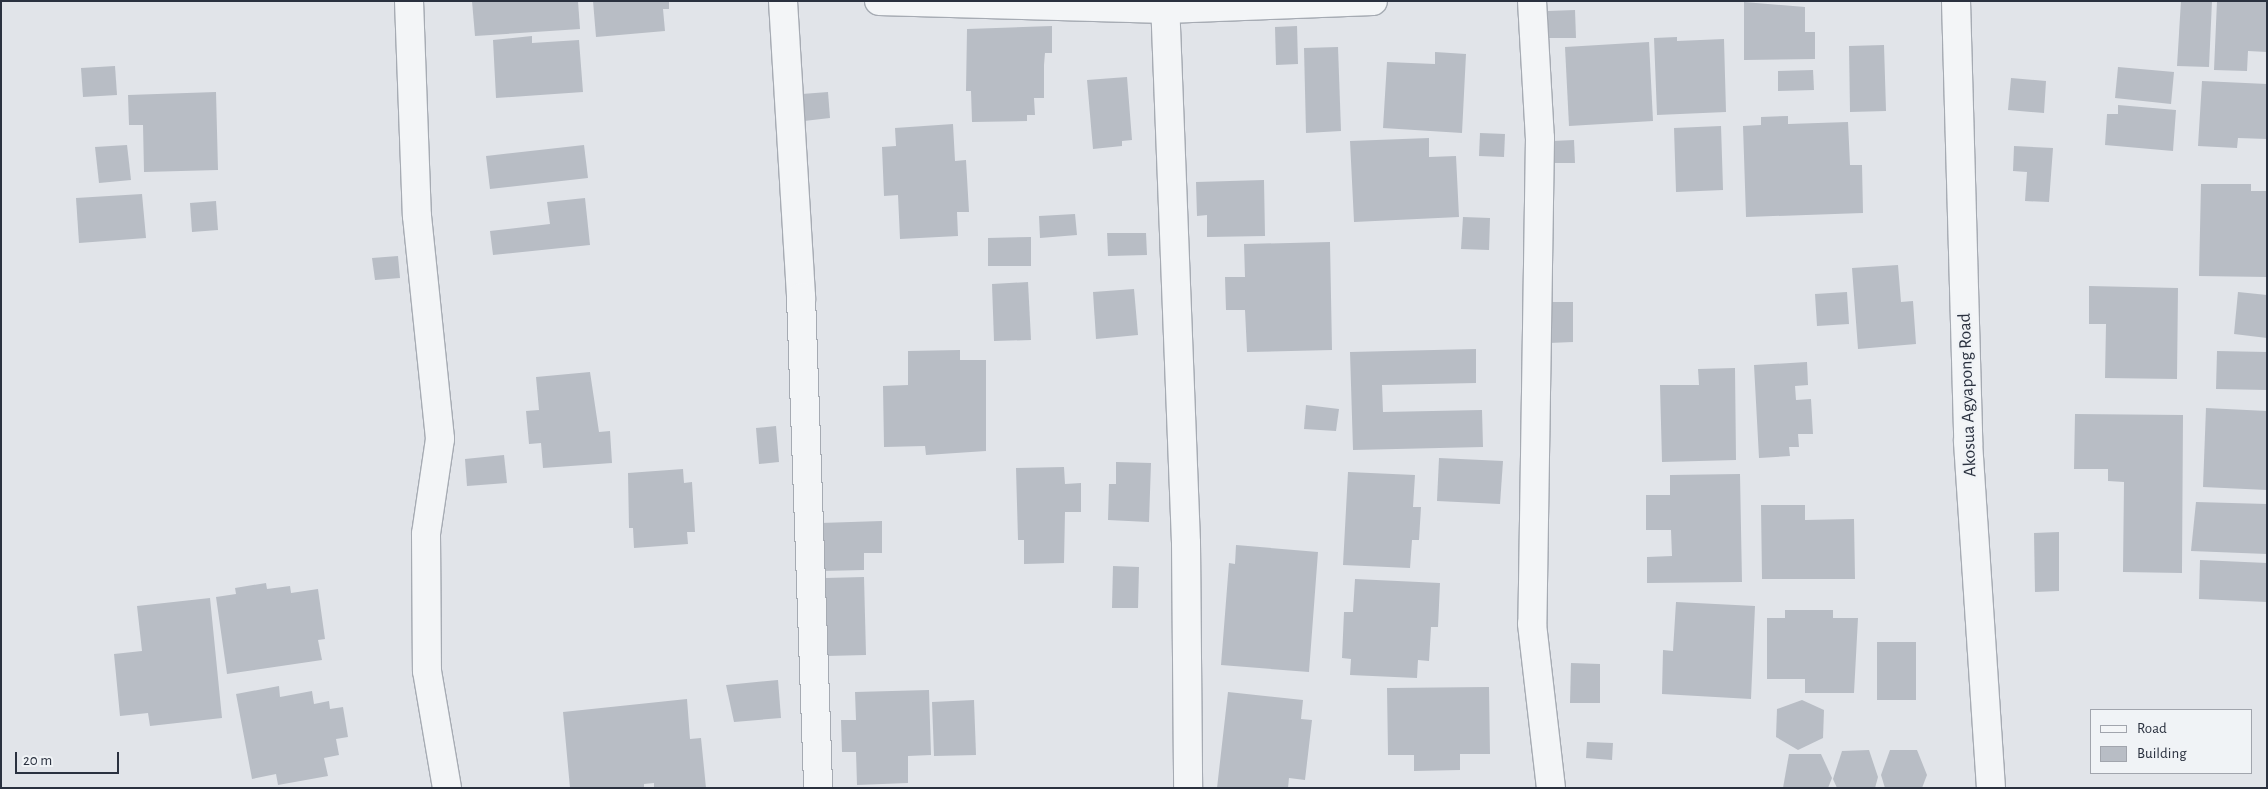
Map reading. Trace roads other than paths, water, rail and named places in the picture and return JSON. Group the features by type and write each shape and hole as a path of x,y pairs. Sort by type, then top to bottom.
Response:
{"street":[{"path":"408,1 417,216 440,439 426,534 427,671 447,788"},
{"path":"783,1 801,297 818,788"},
{"path":"878,1 1166,5 1373,1"},
{"path":"1532,1 1540,138 1532,624 1551,788"},
{"name":"Akosua Agyapong Road","path":"1956,1 1968,442 1990,788"},
{"path":"1166,5 1186,543 1188,788"}]}
